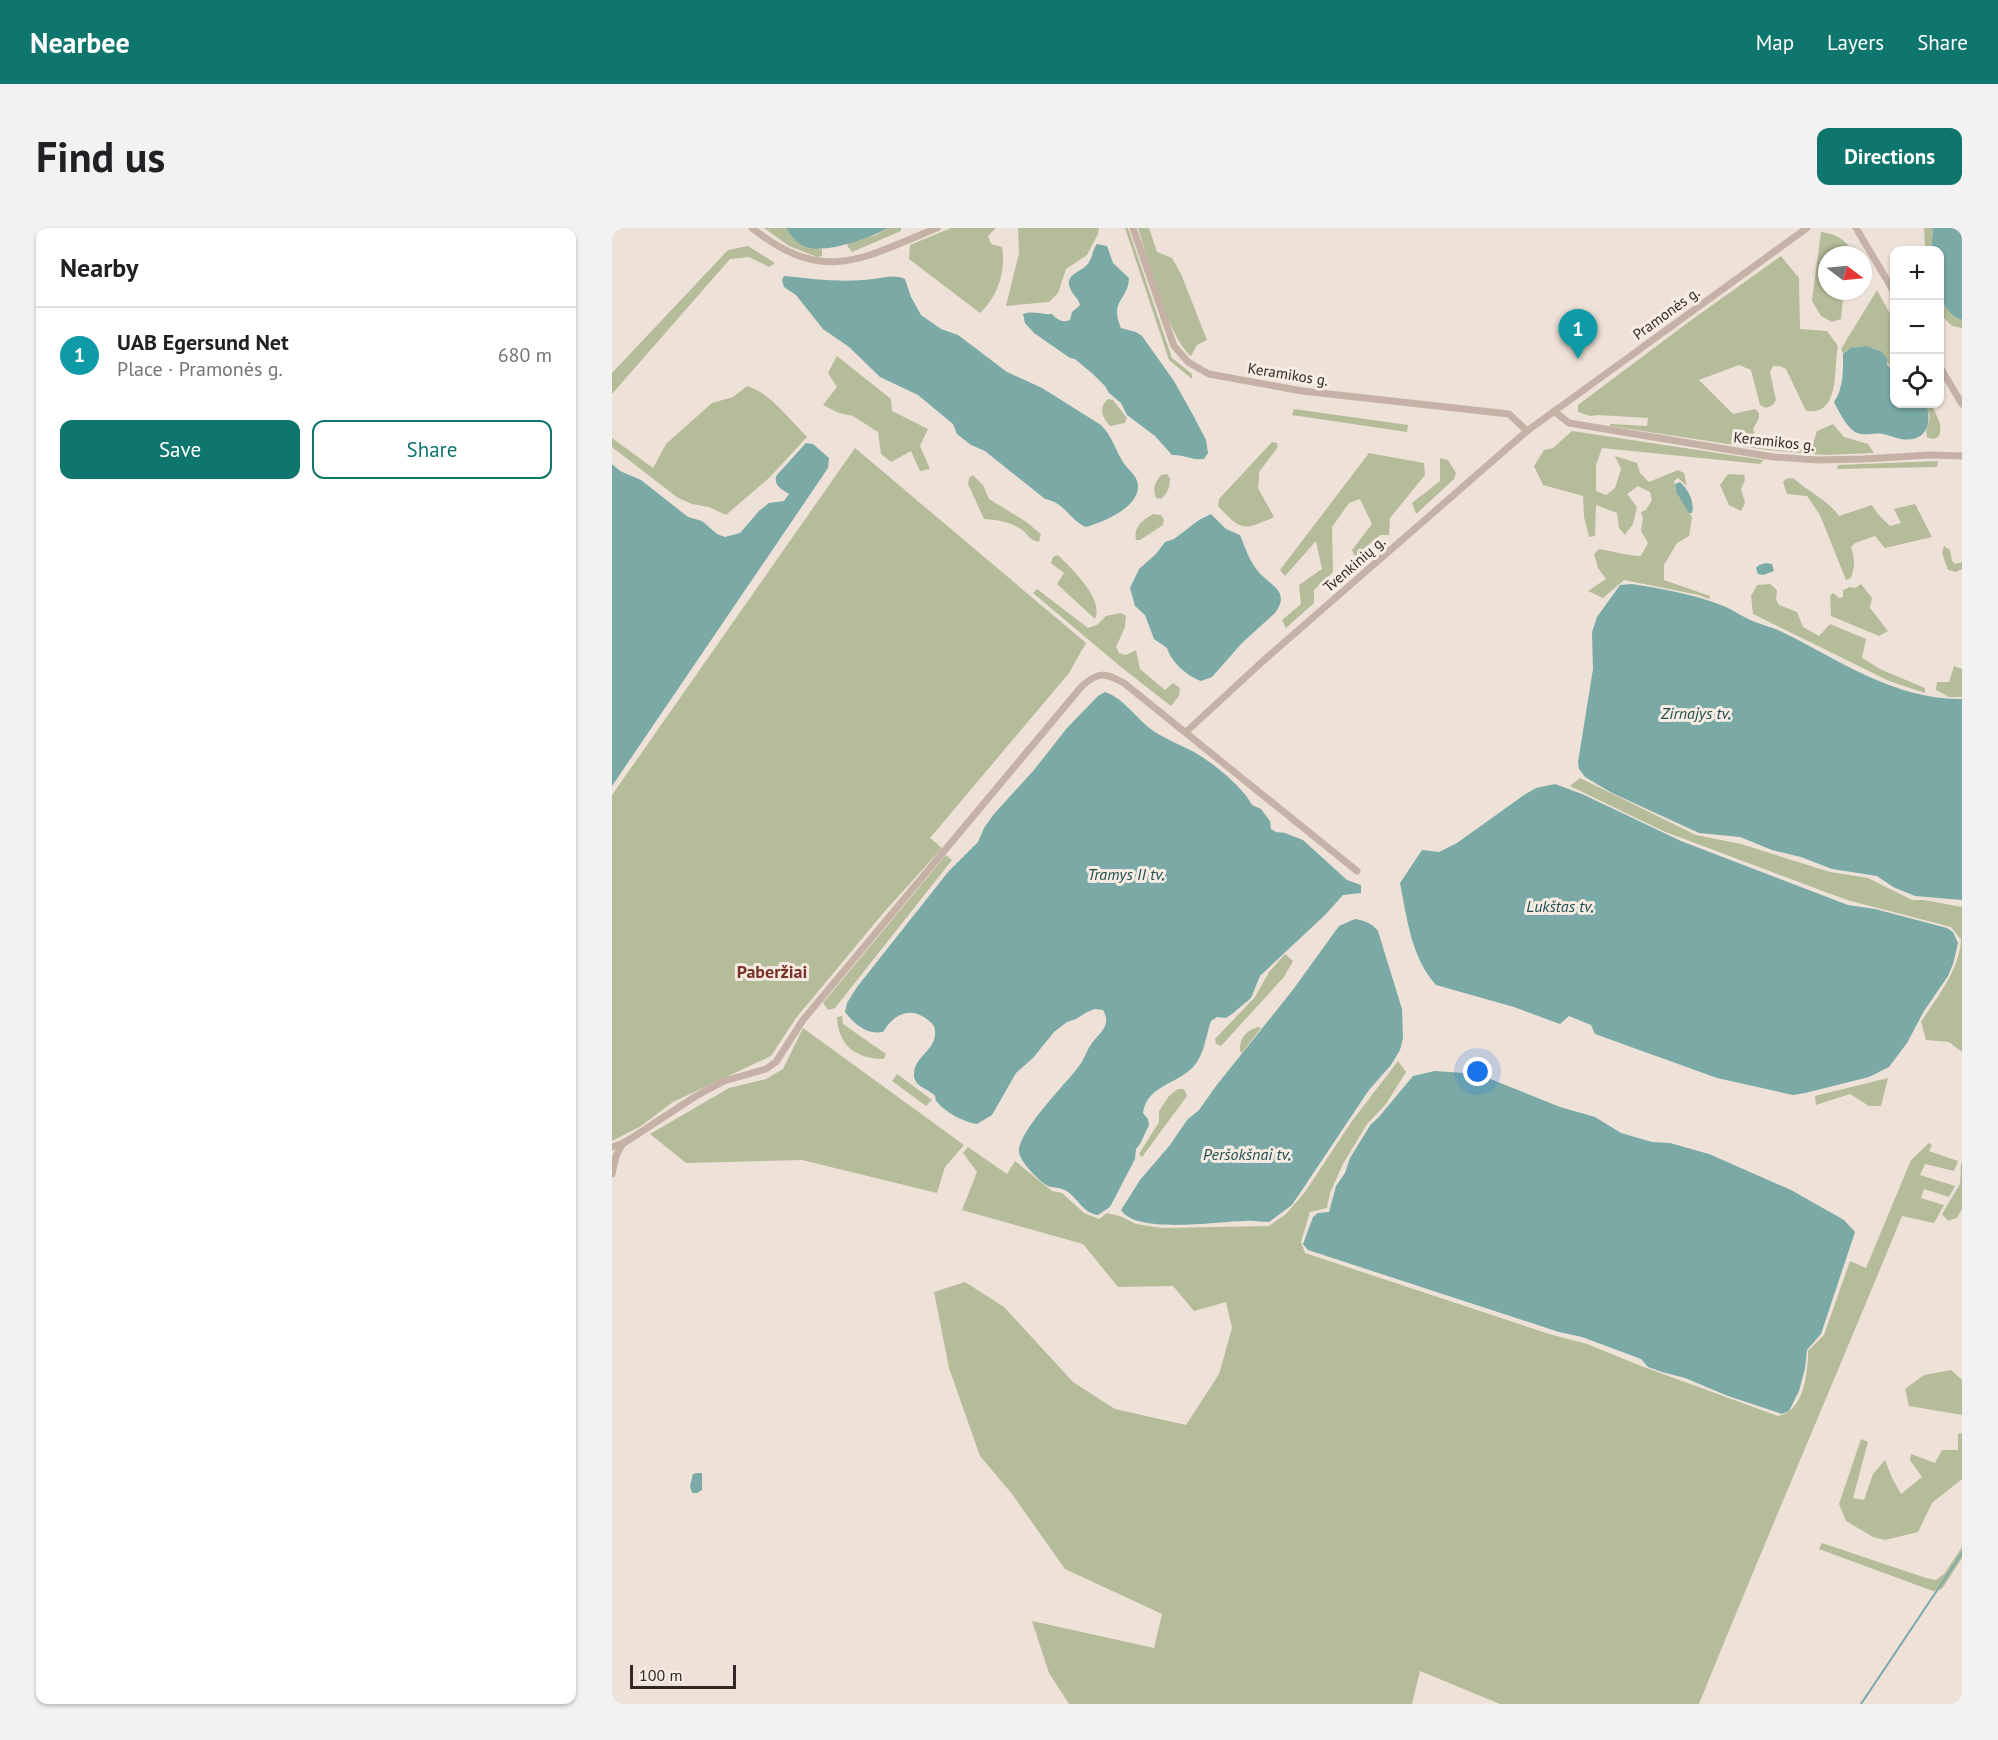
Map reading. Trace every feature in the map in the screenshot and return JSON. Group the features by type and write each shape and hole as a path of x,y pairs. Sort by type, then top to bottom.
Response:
{"street":[{"path":"752,228 770,242 796,256 808,260 845,261 873,254 937,228"},
{"name":"Keramikos g.","path":"1133,228 1170,337 1180,354 1197,369 1209,374 1302,391 1509,414 1527,431"},
{"name":"Pramonės g.","path":"1542,420 1807,228"},
{"path":"1856,228 1890,285"},
{"path":"1944,374 1962,404"},
{"name":"Keramikos g.","path":"1554,411 1569,423 1773,457 1840,459 1962,456"},
{"name":"Tvenkinių g.","path":"1186,732 1263,661 1542,420"},
{"path":"612,1147 624,1143 696,1096 724,1081 766,1069 776,1062 803,1020 1082,686 1100,674 1108,675 1124,683 1357,872"},
{"path":"612,1174 616,1156 624,1143"}],"green space":[{"path":"764,228 786,228 801,243 822,249 822,256 817,257 789,246"},
{"path":"888,228 901,228 901,231 852,252 848,247 847,243 876,235"},
{"path":"951,228 996,228 988,236 991,244 1002,247 1002,274 992,299 980,313 909,259 910,245"},
{"path":"1018,228 1099,228 1087,255 1066,269 1058,293 1049,302 1006,306 1019,253"},
{"path":"1125,228 1128,228 1172,358 1192,374 1192,379 1169,360"},
{"path":"1138,228 1149,228 1157,252 1172,258 1181,274 1207,340 1197,345 1191,356 1183,347 1167,316"},
{"path":"1924,228 1933,228 1931,246 1925,246"},
{"path":"1821,232 1841,239 1849,246 1819,246"},
{"path":"748,246 775,263 769,267 749,257 730,259 612,394 612,373 728,250"},
{"path":"1818,255 1818,300 1843,300 1841,319 1832,322 1821,316 1812,301"},
{"path":"1781,256 1799,278 1800,329 1827,331 1838,346 1835,378 1830,399 1817,411 1806,411 1786,369 1780,366 1773,366 1770,372 1776,400 1773,405 1766,408 1760,405 1751,370 1739,365 1699,380 1733,414 1755,409 1759,413 1753,429 1756,439 1813,444 1817,431 1833,424 1844,437 1868,444 1874,453 1825,455 1767,450 1610,426 1610,424 1647,426 1648,418 1590,416 1578,412 1578,405"},
{"path":"1877,290 1890,314 1890,367 1881,351 1862,347 1843,354 1841,349"},
{"path":"1944,304 1962,320 1962,328 1952,326 1944,318"},
{"path":"837,356 891,399 892,411 928,429 920,446 930,469 920,471 911,451 891,462 881,454 878,432 853,416 839,413 823,405 837,387 828,373"},
{"path":"747,386 763,394 807,437 769,478 726,515 709,507 692,504 678,498 612,447 612,438 653,468 666,444 712,403 733,397"},
{"path":"1108,399 1113,400 1127,418 1125,423 1110,426 1107,423 1102,409"},
{"path":"1927,408 1933,408 1941,429 1938,437 1933,439 1927,437 1926,431 1930,418"},
{"path":"1294,409 1408,425 1407,432 1292,415"},
{"path":"1572,431 1764,460 1760,464 1602,448 1596,465 1596,491 1606,495 1615,488 1621,469 1615,456 1637,463 1640,473 1649,482 1678,470 1684,473 1687,486 1678,478 1674,481 1676,492 1692,517 1689,536 1677,543 1664,565 1664,580 1710,596 1709,599 1624,580 1603,598 1588,591 1606,579 1598,568 1594,554 1599,549 1641,556 1648,543 1641,531 1643,518 1641,512 1646,510 1652,500 1650,492 1638,486 1627,494 1637,507 1633,524 1625,535 1619,528 1617,513 1596,505 1595,536 1589,537 1584,517 1583,496 1543,485 1534,466 1544,450 1553,448"},
{"path":"1272,442 1277,443 1278,447 1259,472 1258,488 1274,517 1255,525 1243,526 1232,520 1218,506 1219,499"},
{"path":"855,448 1086,643 1069,673 930,838 942,848 885,911 796,1018 771,1056 673,1102 641,1126 612,1141 612,795"},
{"path":"1369,453 1424,463 1425,475 1390,518 1389,535 1380,535 1355,556 1352,550 1372,524 1360,499 1349,503 1332,527 1333,572 1314,590 1314,603 1286,628 1282,620 1301,604 1299,585 1322,569 1316,541 1285,576 1280,570"},
{"path":"1440,458 1448,460 1456,473 1454,479 1416,514 1412,503 1440,481"},
{"path":"1938,461 1937,467 1837,469 1838,465"},
{"path":"1167,474 1170,478 1168,490 1161,499 1156,498 1154,488 1156,483 1161,475"},
{"path":"1728,474 1744,475 1745,480 1741,489 1745,503 1741,511 1729,505 1720,485"},
{"path":"973,475 983,485 989,499 1025,521 1041,534 1039,542 1032,540 1022,530 1011,524 984,519 968,484 969,478"},
{"path":"1793,478 1829,505 1839,516 1872,505 1890,526 1901,523 1894,509 1915,504 1932,537 1885,548 1875,536 1855,543 1851,547 1854,562 1852,574 1851,578 1846,580 1820,515 1807,496 1787,494 1783,482"},
{"path":"1153,514 1161,515 1164,520 1163,525 1140,540 1136,540 1137,528 1142,521"},
{"path":"1944,546 1950,550 1952,561 1955,564 1962,562 1962,569 1956,572 1948,570 1942,553"},
{"path":"1058,555 1091,594 1097,611 1095,619 1057,584 1064,573 1051,563 1053,557"},
{"path":"1770,584 1777,590 1776,599 1779,605 1797,612 1803,627 1819,636 1830,624 1866,639 1862,658 1882,670 1925,688 1925,693 1889,681 1753,614 1751,596 1757,585"},
{"path":"1861,584 1872,598 1870,608 1888,631 1879,636 1831,616 1830,596 1833,593 1839,598 1843,597 1843,590 1850,587 1855,588"},
{"path":"1037,589 1088,628 1097,625 1106,616 1121,613 1126,616 1125,627 1116,647 1119,653 1126,655 1136,650 1140,669 1165,690 1173,683 1180,688 1179,696 1171,706 1033,593"},
{"path":"1954,666 1962,669 1962,697 1949,697 1936,690 1937,682 1949,682"},
{"path":"1580,778 1696,835 1741,844 1830,872 1868,878 1912,900 1962,907 1962,1052 1949,1042 1926,1040 1921,1022 1952,973 1956,962 1961,940 1951,927 1847,900 1663,831 1570,786"},
{"path":"946,855 952,860 835,1008 828,1010 823,1003"},
{"path":"1285,954 1293,961 1284,977 1221,1046 1216,1044 1215,1039 1255,997 1269,972"},
{"path":"842,1016 843,1024 886,1054 884,1059 865,1057 845,1043 838,1027 837,1017"},
{"path":"1258,1027 1261,1028 1241,1054 1240,1045 1243,1037"},
{"path":"803,1028 964,1145 945,1167 937,1193 802,1160 686,1163 650,1134 729,1088 766,1079 783,1069"},
{"path":"1398,1061 1406,1072 1386,1104 1367,1124 1343,1164 1330,1193 1327,1208 1310,1212 1301,1242 1305,1253 1549,1334 1587,1344 1778,1416 1787,1413 1799,1399 1805,1380 1808,1351 1824,1335 1850,1261 1866,1268 1911,1160 1929,1143 1932,1145 1929,1151 1958,1161 1954,1171 1925,1164 1920,1175 1955,1186 1949,1197 1924,1189 1921,1198 1944,1205 1934,1223 1902,1216 1699,1704 1500,1704 1420,1671 1412,1704 1069,1704 1049,1673 1032,1621 1154,1648 1162,1614 1065,1569 1012,1494 980,1456 949,1368 934,1292 965,1282 1004,1307 1073,1382 1115,1409 1186,1425 1219,1374 1232,1328 1226,1302 1194,1311 1173,1286 1118,1287 1083,1244 962,1210 977,1172 963,1153 968,1147 1007,1174 1015,1161 1052,1191 1062,1193 1084,1213 1099,1219 1107,1213 1120,1216 1136,1224 1162,1228 1269,1226 1286,1214 1305,1192 1352,1121"},
{"path":"897,1074 932,1100 926,1106 892,1081"},
{"path":"1888,1078 1881,1106 1869,1106 1850,1094 1816,1105 1815,1096"},
{"path":"1178,1089 1184,1089 1187,1096 1142,1157 1139,1154 1159,1122 1159,1111 1169,1096"},
{"path":"1961,1163 1962,1209 1957,1218 1948,1221 1942,1214 1960,1184"},
{"path":"1951,1370 1962,1380 1962,1415 1909,1406 1905,1389 1924,1375"},
{"path":"1962,1433 1962,1479 1932,1503 1918,1532 1885,1540 1873,1537 1846,1521 1839,1504 1861,1439 1868,1442 1853,1498 1864,1500 1873,1474 1885,1460 1901,1494 1922,1477 1910,1460 1911,1454 1935,1463 1942,1450 1958,1450 1958,1434"},
{"path":"1822,1543 1936,1580 1944,1574 1962,1547 1962,1558 1942,1589 1933,1591 1819,1549"}],"water":[{"path":"786,228 888,228 848,244 815,249 799,243"},
{"path":"1933,228 1962,228 1962,320 1953,315 1944,304 1944,246 1931,246"},
{"path":"1097,244 1107,246 1113,263 1129,278 1126,292 1117,312 1121,328 1142,336 1174,381 1206,440 1208,453 1204,459 1172,455 1155,436 1127,415 1121,403 1094,375 1075,359 1070,358 1034,333 1025,323 1023,314 1030,312 1052,314 1060,320 1070,320 1072,312 1080,305 1071,290 1070,279 1087,265"},
{"path":"784,276 840,281 893,277 905,279 911,297 921,315 941,329 958,335 1007,372 1042,388 1101,425 1137,481 1137,493 1133,501 1119,513 1101,522 1086,527 1080,524 1058,504 1045,499 985,451 971,445 957,434 953,424 918,395 880,377 849,347 823,329 796,295 784,287 782,280"},
{"path":"1866,346 1881,351 1887,358 1890,368 1890,408 1927,408 1928,425 1922,435 1916,438 1901,439 1885,434 1861,434 1855,432 1843,418 1834,402 1841,385 1843,354 1851,348"},
{"path":"806,443 813,444 829,458 828,468 612,786 612,464 620,471 641,480 688,517 702,521 717,534 725,537 740,533 769,503 784,501 789,494 777,485 776,476"},
{"path":"1680,482 1690,496 1693,504 1692,513 1689,513 1676,492 1675,484"},
{"path":"1211,514 1226,529 1240,535 1254,566 1276,588 1281,599 1275,613 1242,643 1212,677 1201,681 1180,668 1167,648 1154,639 1145,615 1135,606 1130,588 1139,569 1156,554 1165,542 1174,539"},
{"path":"1766,563 1772,564 1774,571 1763,575 1758,574 1756,568"},
{"name":"Zirnajys tv.","path":"1632,584 1711,601 1780,631 1867,676 1890,685 1937,698 1962,699 1962,900 1915,896 1893,887 1877,876 1832,869 1740,837 1699,833 1612,793 1585,777 1579,769 1578,762 1593,669 1592,632 1597,617 1620,585"},
{"name":"Tramys II tv.","path":"1105,692 1123,703 1152,730 1194,752 1218,768 1242,791 1252,805 1261,809 1270,821 1271,829 1303,840 1347,880 1361,885 1361,893 1343,895 1260,976 1251,998 1226,1018 1217,1017 1211,1021 1197,1062 1183,1075 1158,1089 1146,1103 1143,1113 1149,1125 1136,1149 1135,1159 1110,1207 1098,1215 1087,1211 1067,1191 1048,1186 1040,1180 1027,1166 1019,1152 1026,1132 1034,1120 1079,1066 1090,1046 1103,1030 1106,1016 1103,1010 1095,1009 1087,1012 1067,1022 1054,1032 1033,1058 1016,1073 992,1115 977,1124 961,1119 945,1110 934,1095 916,1082 914,1075 917,1063 935,1038 933,1025 929,1021 915,1013 902,1014 883,1032 872,1032 861,1028 845,1012 847,1003 857,987 948,872 978,842 994,814 1034,770 1067,728 1098,696"},
{"name":"Lukštas tv.","path":"1555,784 1582,794 1681,841 1848,905 1875,909 1947,928 1953,932 1958,943 1948,976 1924,1011 1907,1043 1889,1067 1869,1077 1793,1095 1717,1078 1595,1034 1591,1025 1569,1016 1560,1024 1514,1007 1436,985 1415,950 1400,883 1422,850 1439,852 1457,843 1524,795 1536,788"},
{"name":"Peršokšnai tv.","path":"1355,919 1368,923 1378,931 1402,1009 1403,1038 1400,1050 1391,1065 1369,1090 1292,1205 1269,1222 1179,1225 1143,1222 1130,1218 1121,1210 1140,1180 1170,1145 1187,1120 1199,1110 1292,991 1339,926"},
{"path":"1435,1071 1478,1074 1560,1107 1595,1117 1621,1133 1709,1154 1791,1190 1844,1220 1855,1232 1821,1334 1807,1350 1799,1391 1789,1411 1782,1414 1728,1396 1685,1378 1648,1367 1641,1359 1582,1337 1559,1332 1308,1250 1303,1244 1313,1217 1318,1213 1329,1212 1336,1186 1371,1124 1413,1076"},
{"path":"702,1473 702,1490 692,1493 690,1486 693,1474"}],"waterway":[{"path":"1861,1704 1962,1553"}],"place":[{"name":"UAB Egersund Net","path":"1578,359"}],"district":[{"name":"Paberžiai","path":"772,971"}]}
